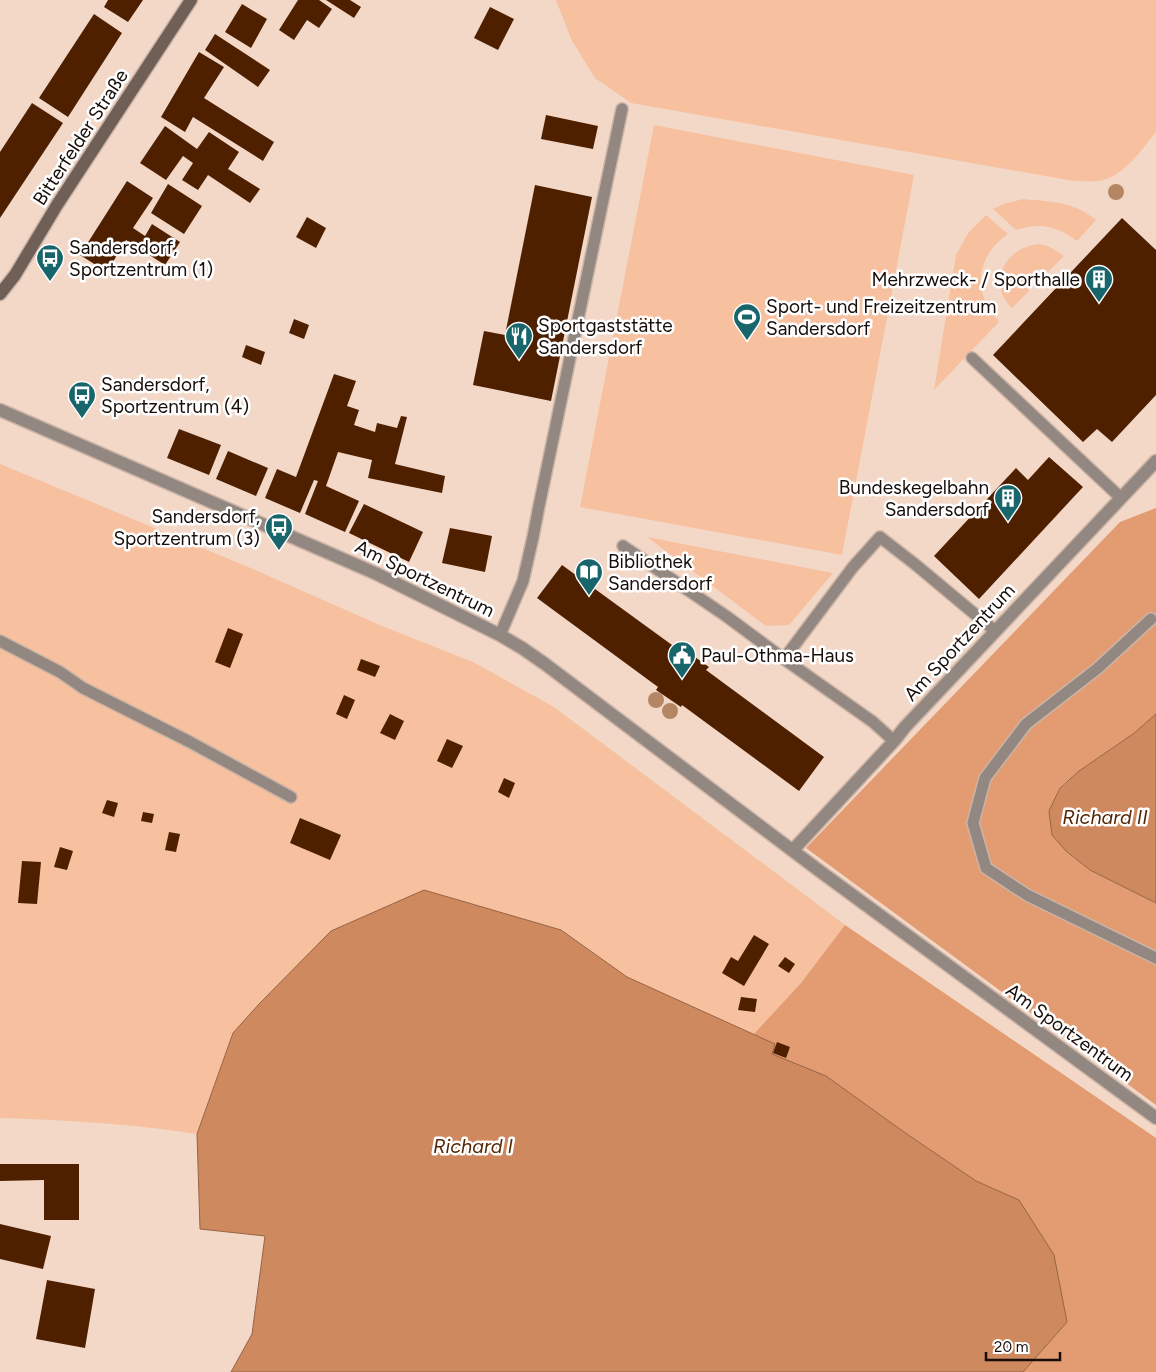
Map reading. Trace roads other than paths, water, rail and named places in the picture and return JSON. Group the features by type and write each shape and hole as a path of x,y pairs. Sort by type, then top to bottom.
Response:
{"street":[{"name":"Bitterfelder Straße","path":"0,294 23,263 57,205 191,0"},
{"name":"Am Sportzentrum","path":"0,410 377,574 500,635 522,648 1156,1118"},
{"name":"Am Sportzentrum","path":"793,850 894,742 904,727 1156,461"}],"lane":[{"path":"500,635 523,581 622,110"},
{"path":"972,358 1121,498"},
{"path":"784,658 853,567 880,537 995,632"},
{"path":"623,546 726,616 873,722 894,742"},
{"path":"1151,619 1098,668 1026,724 986,778 973,823 986,868 1027,895 1156,958"},
{"path":"0,641 60,672 83,688 190,742 291,797"}],"water":[{"name":"Richard II","path":"1156,714 1156,903 1090,870 1066,851 1052,835 1049,811 1060,788 1079,771 1133,734"},
{"name":"Richard I","path":"424,890 561,930 627,977 775,1044 772,1054 826,1076 976,1181 1019,1200 1054,1255 1067,1322 1023,1372 231,1372 252,1334 265,1236 200,1229 197,1134 233,1033 331,931"}],"place":[{"name":"Sandersdorf, Sportzentrum (1)","path":"50,282"},
{"name":"Mehrzweck- / Sporthalle","path":"1099,303"},
{"name":"Sport- und Freizeitzentrum Sandersdorf","path":"747,341"},
{"name":"Sportgaststätte Sandersdorf","path":"519,360"},
{"name":"Sandersdorf, Sportzentrum (4)","path":"82,419"},
{"name":"Bundeskegelbahn Sandersdorf","path":"1008,522"},
{"name":"Sandersdorf, Sportzentrum (3)","path":"279,551"},
{"name":"Bibliothek Sandersdorf","path":"589,596"},
{"name":"Paul-Othma-Haus","path":"682,679"}]}
